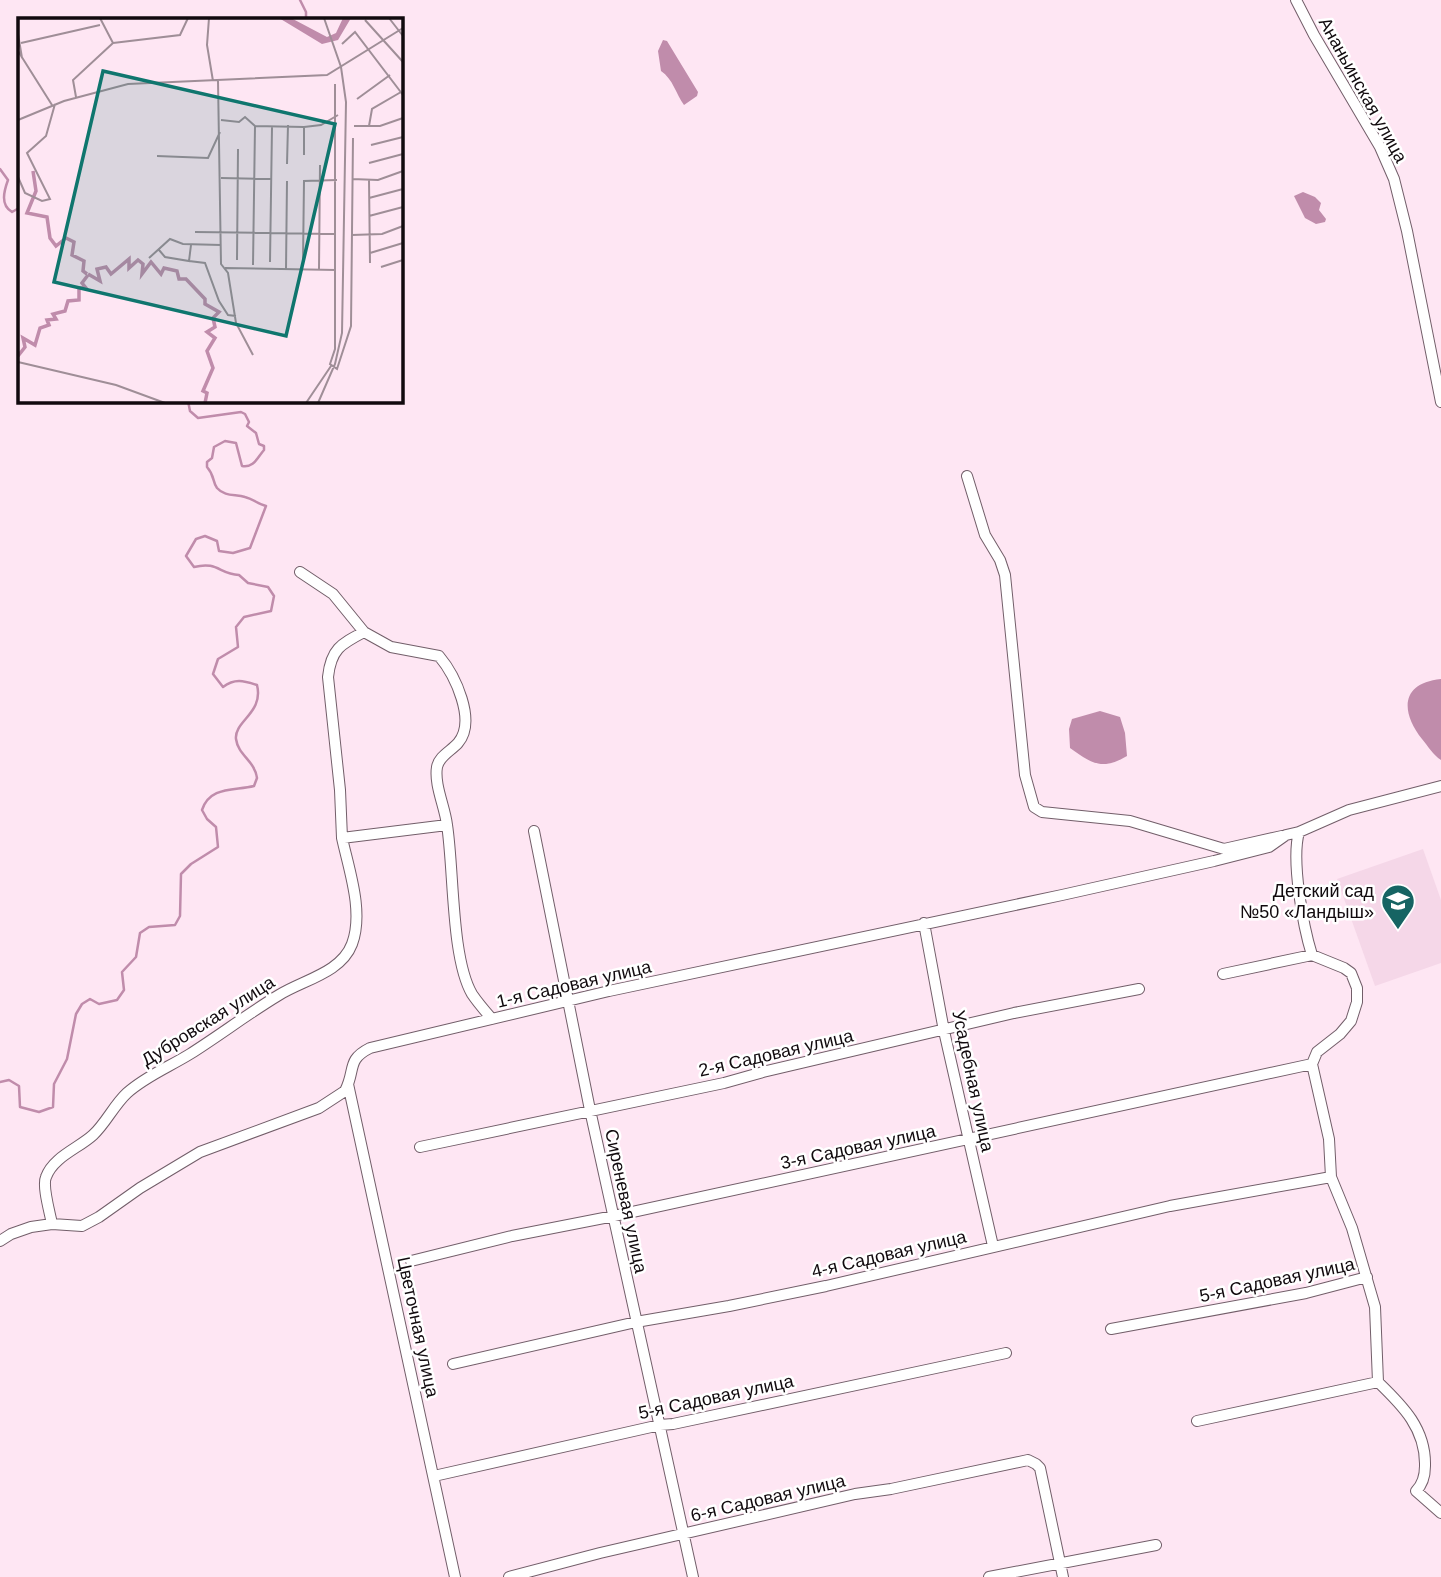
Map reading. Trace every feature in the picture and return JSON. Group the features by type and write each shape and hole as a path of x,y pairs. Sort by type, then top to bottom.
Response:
{"street":[{"name":"Ананьинская улица","path":"1296,0 1380,147 1394,179 1441,402"},
{"path":"967,476 985,535 1000,560 1005,575 1024,763 1034,807 1042,812 1130,821 1224,849 1299,832 1349,810 1441,786"},
{"path":"300,572 333,594 364,632 391,647 439,656 455,679 466,724 465,733 441,759 438,766 464,970 471,992 492,1019"},
{"name":"Дубровская улица","path":"52,1224 44,1179 49,1170 58,1160 93,1135 124,1096 144,1079 189,1055 281,993 337,964 352,946 356,926 355,901 342,838 340,790 328,677 330,660 336,650 364,632"},
{"path":"342,838 447,825"},
{"name":"Сиреневая улица","path":"534,831 590,1110 693,1577"},
{"path":"1299,832 1295,845 1303,918 1312,955 1318,960 1344,968 1351,974 1357,988 1357,1002 1351,1021 1340,1034 1317,1052 1312,1064 1329,1139 1331,1177 1352,1228 1375,1307 1378,1382 1416,1424 1425,1452 1421,1486 1416,1491 1441,1513"},
{"name":"1-я Садовая улица","path":"0,1241 31,1227 52,1224 82,1226 200,1152 319,1108 338,1097 348,1084 352,1062 358,1054 370,1048 635,986 1216,860 1269,847 1286,835"},
{"path":"1216,860 1224,849"},
{"name":"Усадебная улица","path":"925,923 944,1031 993,1246"},
{"path":"1223,974 1312,955"},
{"name":"2-я Садовая улица","path":"420,1147 724,1083 1014,1013 1139,989"},
{"name":"3-я Садовая улица","path":"411,1261 512,1236 1312,1064"},
{"name":"Цветочная улица","path":"348,1084 455,1577"},
{"name":"4-я Садовая улица","path":"453,1364 636,1322 826,1286 1170,1206 1331,1177"},
{"name":"5-я Садовая улица","path":"1111,1329 1306,1293 1367,1277"},
{"name":"5-я Садовая улица","path":"434,1476 660,1425 1006,1353"},
{"path":"1197,1421 1378,1382"},
{"name":"6-я Садовая улица","path":"509,1577 855,1494 953,1477 1028,1460 1036,1464 1042,1474 1061,1564"},
{"path":"989,1577 1156,1545"},
{"path":"1061,1564 1063,1577"}],"shaded area":[{"path":"663,40 667,41 698,92 697,96 684,105 671,82 661,71 658,51"},
{"path":"1303,192 1321,203 1319,210 1326,219 1325,222 1316,224 1305,218 1294,196"},
{"path":"1441,679 1441,760 1415,729 1410,718 1408,700 1418,686"},
{"path":"1100,711 1120,717 1127,756 1104,764 1084,758 1070,748 1069,729 1072,719"},
{"name":"Детский сад №50 «Ландыш»","path":"1423,849 1441,900 1441,963 1375,986 1337,879"}],"waterway":[{"path":"300,0 306,18"},
{"path":"0,169 8,180 4,202 12,212 18,209"},
{"path":"0,1082 9,1080 19,1086 20,1107 39,1112 53,1107 54,1084 67,1059 76,1014 82,1004 90,999 99,1004 117,1000 124,990 122,972 136,957 140,933 149,927 175,925 180,916 181,874 191,864 218,847 216,827 202,810 206,802 217,793 254,786 257,778 236,739 239,727 256,703 257,685 236,681 223,687 213,674 218,659 238,647 236,627 244,617 271,611 274,596 268,587 248,583 239,575 214,567 194,567 186,556 196,539 205,536 217,541 219,551 233,553 250,548 266,506 220,491 215,485 207,462 212,458 214,447 225,441 236,443 242,466 255,462 264,446 259,444 256,433 247,426 249,422 245,414 241,412 198,418 190,411 188,402"}],"place":[{"name":"Детский сад №50 «Ландыш»","path":"1398,931"}]}
